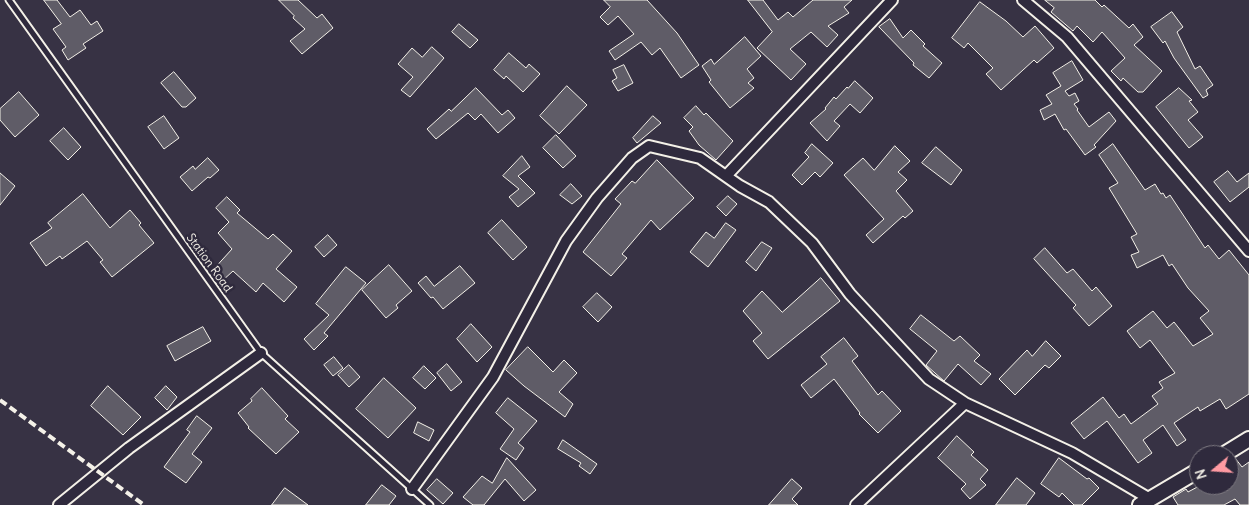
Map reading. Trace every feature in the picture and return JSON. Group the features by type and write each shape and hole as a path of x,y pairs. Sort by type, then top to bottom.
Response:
{"street":[{"path":"726,176 892,0"},
{"path":"1023,0 1067,37 1249,251"},
{"path":"412,490 493,377 566,241 597,198 632,158 649,146 700,158 769,202 812,243 850,294 929,379 965,402 1072,453 1145,502 1189,476"},
{"path":"59,505 129,448 261,353"},
{"path":"856,505 965,402"}],"lane":[{"name":"Station Road","path":"9,0 261,353 430,505"}],"building":[{"path":"44,0 57,0 70,17 80,10 91,25 97,21 103,31 83,44 86,48 68,60 62,50 66,47 53,29 61,24"},
{"path":"279,0 298,0 317,18 322,14 333,28 302,54 290,41 305,29 293,18 294,16"},
{"path":"604,0 647,0 677,33 699,65 681,78 660,48 652,55 641,42 615,60 609,51 634,34 618,16 608,25 600,17 610,7"},
{"path":"748,0 763,0 778,20 788,12 793,17 813,0 852,0 844,7 849,13 828,26 838,35 827,47 811,32 790,49 806,64 791,80 757,48 772,32"},
{"path":"1045,0 1095,0 1102,7 1104,5 1129,28 1133,24 1143,37 1134,45 1162,71 1143,92 1138,92 1123,78 1121,81 1111,71 1125,58 1102,32 1093,42 1077,26 1073,31 1051,12 1054,8"},
{"path":"980,2 1006,21 1023,37 1035,26 1054,48 1037,63 1034,60 1001,90 986,74 993,68 968,43 964,48 952,38"},
{"path":"1172,12 1183,27 1177,32 1195,69 1200,66 1213,85 1206,90 1208,95 1203,98 1174,58 1165,41 1163,43 1151,27"},
{"path":"890,19 903,38 911,30 925,44 923,46 942,63 929,78 913,65 914,63 879,27"},
{"path":"459,24 478,40 470,48 452,32"},
{"path":"745,37 761,56 747,69 754,78 748,83 754,88 730,108 709,82 711,80 702,66 711,59 714,64"},
{"path":"432,47 444,58 410,97 401,90 413,77 398,64 412,48 422,57"},
{"path":"509,53 526,68 529,64 540,74 523,92 506,76 504,79 494,70"},
{"path":"1072,61 1083,80 1065,91 1069,96 1075,93 1079,101 1074,104 1089,127 1109,112 1116,121 1094,145 1096,147 1085,155 1066,129 1064,130 1055,114 1044,120 1040,110 1052,104 1046,95 1061,86 1053,73"},
{"path":"624,65 633,83 618,91 612,81 617,78 613,70"},
{"path":"174,72 196,98 186,107 182,107 161,83"},
{"path":"855,81 873,98 860,113 850,104 834,121 840,126 827,141 810,123 826,109 834,97 836,99"},
{"path":"567,86 587,105 559,134 540,116"},
{"path":"476,88 502,115 508,110 515,118 498,133 481,114 475,120 468,113 436,139 427,129 449,109 451,111"},
{"path":"1179,88 1192,100 1189,101 1198,112 1188,120 1203,137 1189,148 1156,107"},
{"path":"19,92 39,115 15,137 0,120 0,109"},
{"path":"696,106 704,115 706,113 733,141 716,160 699,145 689,131 693,127 684,118"},
{"path":"164,116 179,138 164,149 148,127"},
{"path":"653,116 661,123 637,143 633,138"},
{"path":"64,128 81,147 68,160 50,141"},
{"path":"556,135 576,156 563,168 543,148"},
{"path":"812,144 833,163 820,177 815,172 802,185 792,175 809,157 805,153"},
{"path":"1113,144 1145,190 1155,184 1166,198 1170,195 1205,248 1208,245 1219,259 1229,250 1249,275 1249,394 1226,409 1220,399 1200,411 1198,407 1174,423 1186,440 1177,446 1163,425 1143,440 1152,453 1138,463 1107,421 1084,439 1071,423 1103,397 1119,418 1124,414 1131,424 1158,404 1152,396 1163,388 1159,382 1175,373 1150,340 1140,348 1127,331 1153,311 1167,328 1174,322 1193,346 1213,334 1200,318 1209,311 1188,288 1172,264 1169,266 1163,255 1137,268 1131,255 1139,252 1131,237 1137,234 1109,188 1118,183 1099,155"},
{"path":"895,146 910,161 898,172 907,180 896,191 913,211 905,218 903,216 873,243 866,235 884,219 844,175 863,158 874,170"},
{"path":"936,147 962,170 951,185 922,163"},
{"path":"522,156 530,167 518,176 535,193 518,207 509,197 519,189 503,176"},
{"path":"208,158 219,170 192,191 180,177 193,166 195,169"},
{"path":"657,160 694,198 660,230 651,220 622,254 627,258 611,276 583,252 621,204 615,199 632,181 635,183"},
{"path":"1228,171 1237,182 1249,173 1249,187 1230,202 1214,182"},
{"path":"0,173 15,186 0,205"},
{"path":"571,184 582,196 572,204 560,195"},
{"path":"83,194 110,228 130,210 141,223 139,225 154,243 112,277 100,262 103,260 87,241 62,259 60,256 46,266 30,243 52,228 48,223"},
{"path":"728,196 737,204 726,216 717,207"},
{"path":"227,197 240,210 237,213 268,239 273,234 292,251 276,269 297,287 284,302 263,283 256,292 233,271 221,282 212,271 232,249 218,233 229,222 216,208"},
{"path":"502,220 527,247 513,260 488,233"},
{"path":"726,223 736,230 708,267 690,252 706,232 714,238"},
{"path":"328,235 337,245 324,257 315,247"},
{"path":"762,242 772,248 756,271 746,262"},
{"path":"1045,248 1067,273 1073,269 1092,291 1096,287 1112,306 1089,326 1073,308 1076,305 1034,259"},
{"path":"389,265 412,291 396,305 398,308 386,318 362,290"},
{"path":"460,266 475,283 443,309 418,283 426,276 434,286"},
{"path":"346,267 366,283 324,333 328,336 314,350 304,339 329,315 316,304"},
{"path":"821,278 840,301 768,359 753,341 762,333 743,311 762,291 782,312"},
{"path":"597,293 612,307 598,322 583,307"},
{"path":"921,315 954,341 960,336 980,355 974,361 991,374 981,385 958,364 944,381 926,365 937,351 910,329"},
{"path":"471,324 492,347 477,362 457,339"},
{"path":"203,327 211,341 175,361 167,346"},
{"path":"844,338 858,356 852,361 878,395 882,391 901,411 878,433 859,414 834,379 811,398 801,385 827,364 821,357"},
{"path":"1046,341 1061,356 1049,368 1045,365 1015,395 999,379 1027,350 1032,356"},
{"path":"528,347 553,372 564,360 577,373 559,392 573,404 565,417 506,370"},
{"path":"334,357 343,368 333,376 324,365"},
{"path":"447,364 462,382 451,391 437,373"},
{"path":"349,365 360,377 349,387 338,375"},
{"path":"424,366 436,378 425,389 413,378"},
{"path":"384,378 416,408 388,438 356,409"},
{"path":"108,386 141,417 123,435 91,406"},
{"path":"166,386 177,397 167,410 155,398"},
{"path":"262,388 288,416 285,419 299,432 276,454 248,428 238,413 252,401 251,399"},
{"path":"508,398 537,421 518,443 524,448 516,460 500,449 514,429 496,413"},
{"path":"197,416 212,428 192,454 202,462 186,483 164,467 190,432 187,430"},
{"path":"418,422 434,430 429,441 414,433"},
{"path":"957,436 974,452 971,455 988,470 980,479 986,485 970,499 961,489 966,484 938,458"},
{"path":"563,440 597,464 590,474 579,466 581,463 558,449"},
{"path":"507,458 536,490 524,501 505,479 484,505 473,505 463,497 482,476 492,483"},
{"path":"1059,458 1087,479 1089,478 1099,488 1082,505 1074,505 1062,493 1059,497 1041,484"},
{"path":"1249,462 1249,505 1240,505 1235,499 1224,505 1178,505 1173,497 1186,489 1189,495 1239,495 1239,463 1242,467"},
{"path":"1017,478 1035,493 1026,505 996,505"},
{"path":"437,479 453,493 443,504 427,490"},
{"path":"792,479 802,488 792,499 798,505 769,505"},
{"path":"382,485 396,496 389,505 366,505"},
{"path":"285,488 308,505 272,505"}],"railway":[{"path":"0,400 144,505"}]}
